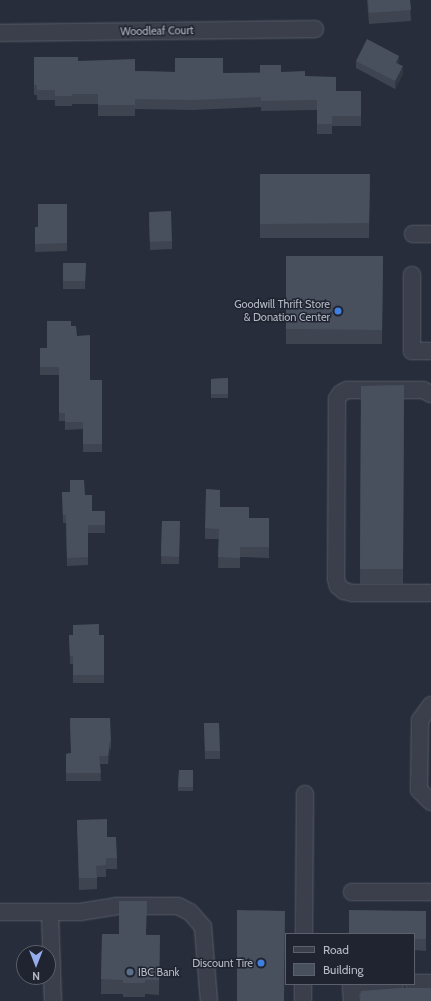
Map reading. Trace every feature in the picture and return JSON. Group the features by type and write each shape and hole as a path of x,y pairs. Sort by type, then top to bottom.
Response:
{"street":[{"name":"Woodleaf Court","path":"0,33 315,29"},
{"path":"413,234 431,234"},
{"path":"412,275 412,351 431,351"},
{"path":"431,394 423,390 347,390 341,393 337,399 336,579 338,586 344,591 431,592"},
{"path":"431,705 420,720 419,790 431,802"},
{"path":"304,933 305,794"},
{"path":"352,892 431,892"},
{"path":"0,912 80,912 116,906 178,906 190,912 203,927 209,1001"},
{"path":"50,912 53,1001"},
{"path":"415,983 431,983"},
{"path":"303,985 303,1001"},
{"path":"352,1001 351,986 373,985"}],"building":[{"path":"368,0 410,0 411,10 369,13"},
{"path":"367,39 399,56 396,63 403,66 395,81 356,61"},
{"path":"34,57 78,57 78,61 135,59 135,71 175,72 175,58 223,58 223,73 260,73 260,65 281,65 281,72 305,71 305,76 336,77 336,91 361,91 361,116 332,116 332,124 317,124 317,100 261,101 261,97 193,100 135,99 135,105 98,105 98,94 72,94 72,96 55,96 55,90 37,90 37,85 34,85"},
{"path":"260,174 370,174 369,223 260,224"},
{"path":"38,204 67,204 67,243 35,244 35,227 38,227"},
{"path":"171,211 172,241 150,242 149,212"},
{"path":"286,256 383,256 382,330 286,329"},
{"path":"63,263 86,263 85,281 63,281"},
{"path":"47,321 71,321 71,326 76,326 77,336 90,335 90,380 102,380 102,444 83,444 83,422 65,422 65,413 59,413 59,367 40,367 40,348 47,348"},
{"path":"228,378 228,394 211,394 211,379"},
{"path":"404,385 403,569 360,569 361,386"},
{"path":"70,480 84,480 85,495 92,495 92,511 105,511 105,525 88,525 88,557 67,558 66,515 63,515 62,492 70,492"},
{"path":"206,489 220,490 220,507 249,507 249,518 269,518 269,547 240,547 240,558 218,557 219,529 205,528"},
{"path":"162,521 180,521 179,557 161,556"},
{"path":"99,624 99,635 104,635 104,675 73,675 73,656 70,656 69,635 73,635 73,625"},
{"path":"70,718 110,718 111,741 108,756 99,756 101,773 66,773 66,754 71,753"},
{"path":"204,723 219,723 220,751 205,751"},
{"path":"179,770 193,770 193,787 178,787"},
{"path":"107,819 107,837 116,837 117,858 106,858 106,865 96,866 97,878 79,878 77,820"},
{"name":"IBC Bank","path":"119,901 147,901 146,935 160,935 159,980 145,980 145,983 123,983 123,980 101,979 102,934 119,934"},
{"name":"Discount Tire","path":"237,910 285,911 284,1001 237,1001"},
{"path":"349,910 426,911 426,939 415,939 415,933 349,933"},
{"path":"400,988 431,988 431,1001 360,1001 361,991"}],"place":[{"name":"Goodwill Thrift Store & Donation Center","path":"338,311"},
{"name":"Discount Tire","path":"261,963"},
{"name":"IBC Bank","path":"130,972"}]}
